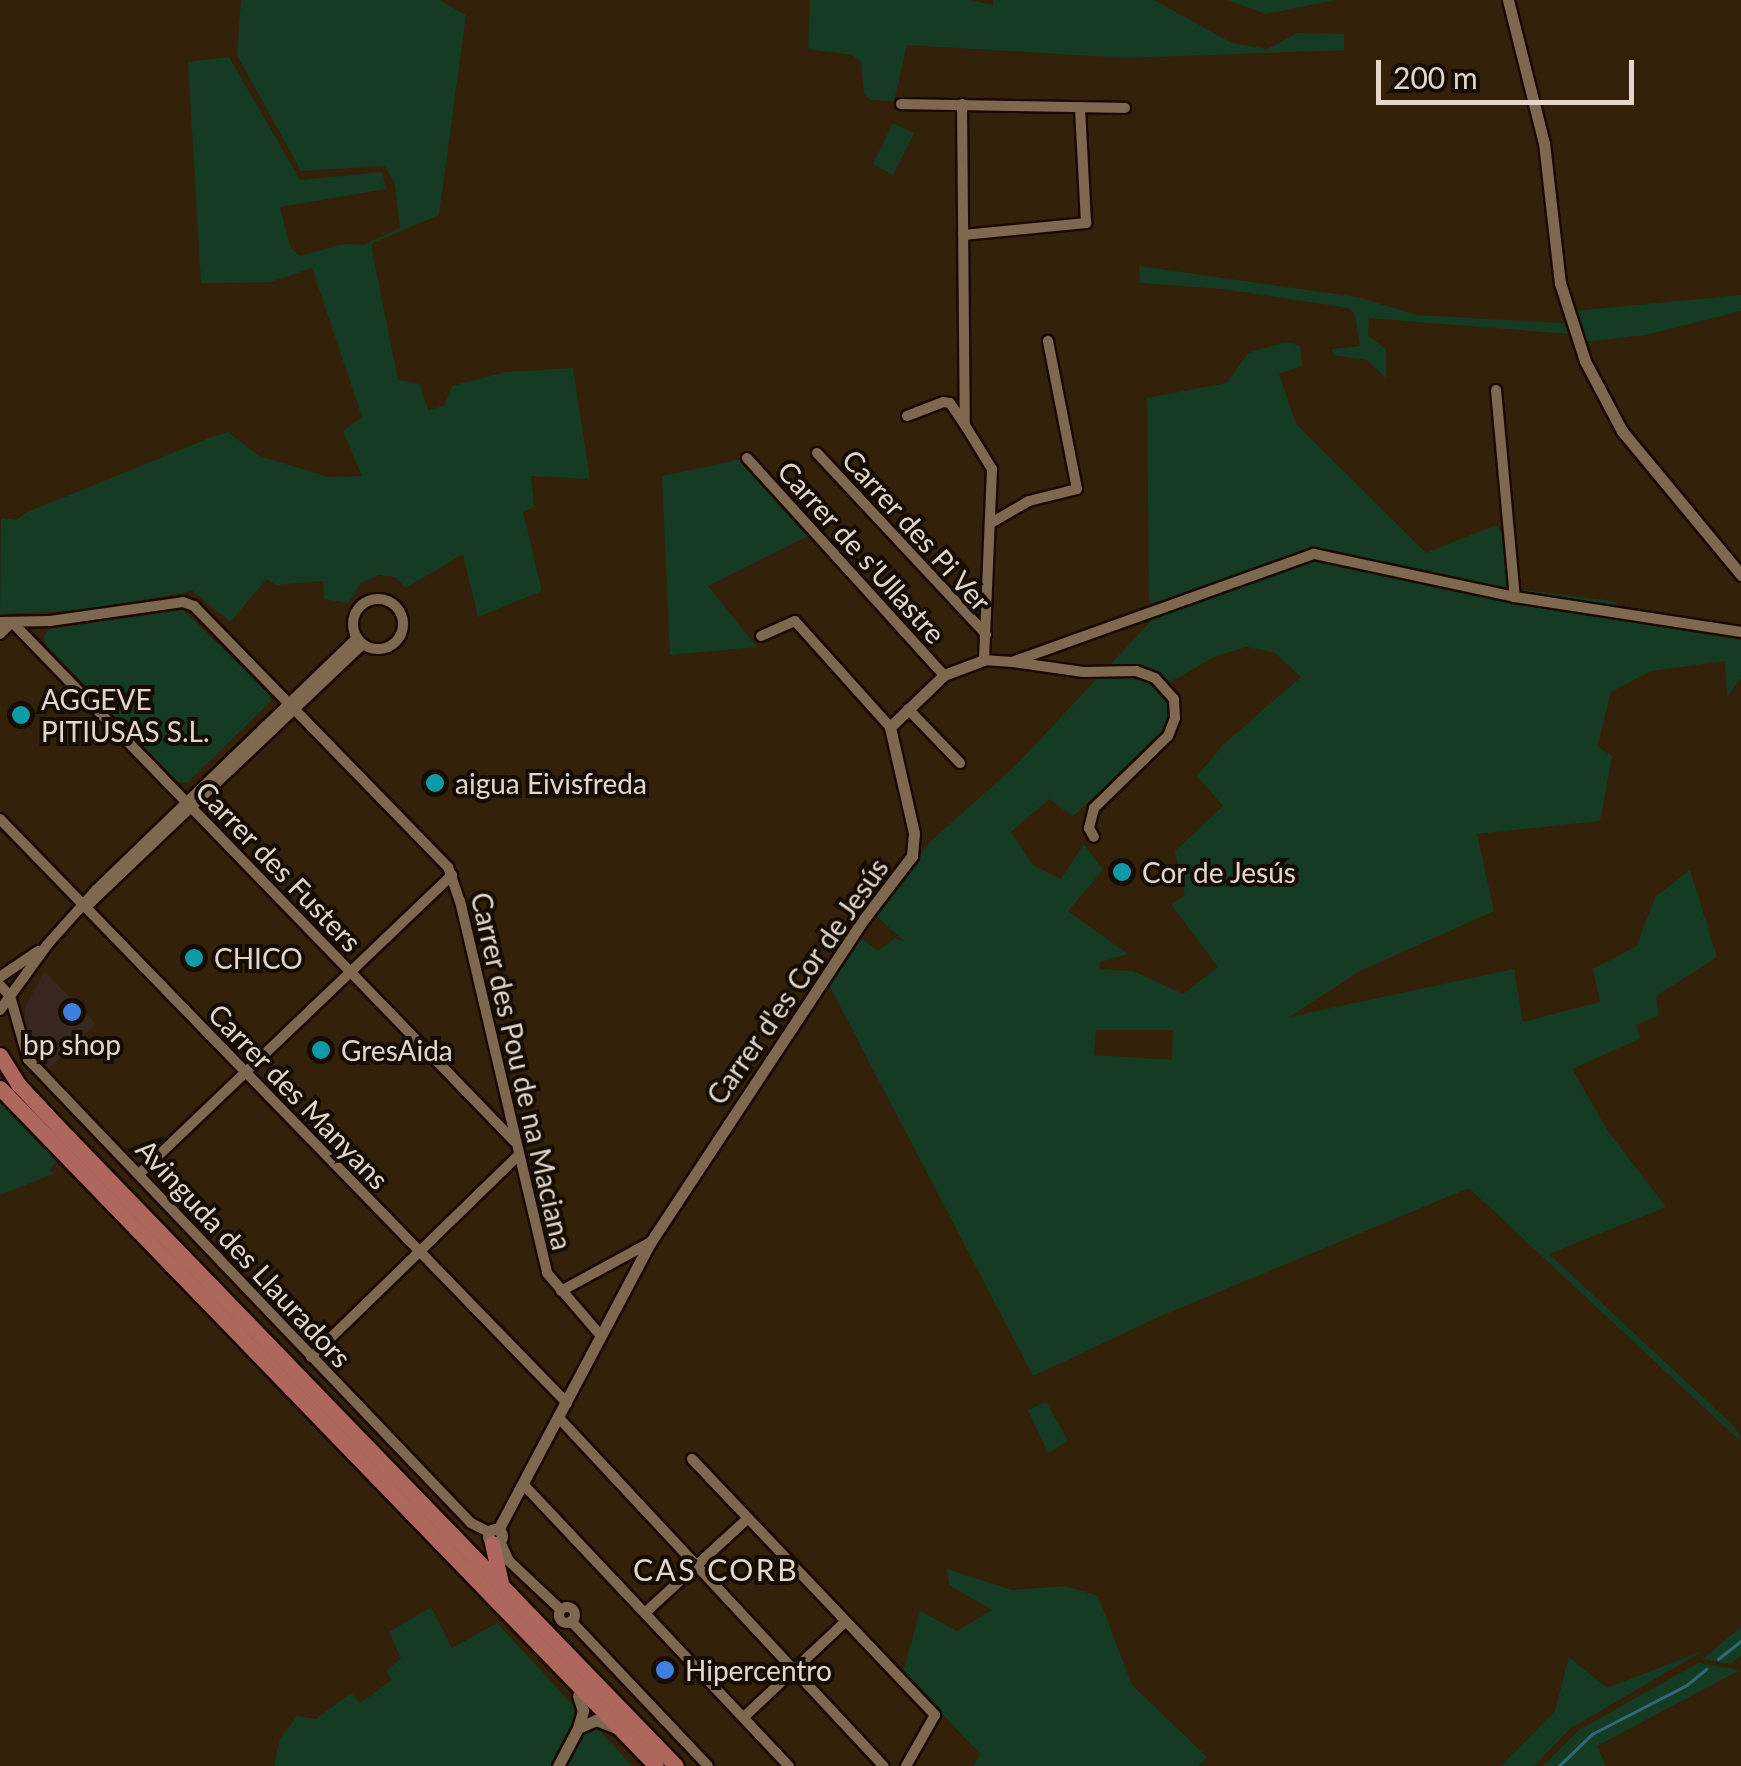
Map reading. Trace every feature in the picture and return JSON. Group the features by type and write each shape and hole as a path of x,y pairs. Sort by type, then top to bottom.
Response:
{"main road":[{"path":"0,1056 18,1084 678,1766"},
{"path":"0,1088 656,1766"},
{"path":"456,1538 477,1542 493,1537 502,1587"}],"street":[{"path":"1508,0 1544,143 1560,283 1585,361 1622,431 1713,536 1741,575"},
{"path":"901,104 1125,108"},
{"path":"962,104 965,425"},
{"path":"963,235 1086,223 1080,107"},
{"path":"992,523 1029,501 1077,490 1048,341"},
{"path":"1496,390 1514,596"},
{"path":"907,416 950,403 992,469 984,660"},
{"name":"Carrer des Pi Ver","path":"817,454 986,634"},
{"name":"Carrer de s'Ullastre","path":"747,458 944,676"},
{"path":"1012,662 1314,554 1514,596 1741,632"},
{"path":"385,599 399,608 404,624 399,638 386,648 360,641 352,621 360,605 385,599"},
{"name":"Carrer des Pou de na Maciana","path":"6,622 189,603 452,874 547,1273 602,1336"},
{"path":"761,636 796,621 890,728 944,676 984,660 1083,672 1136,671 1155,678 1174,700 1175,718 1168,736 1094,808 1089,828 1094,836"},
{"path":"0,634 6,622"},
{"name":"Carrer des Fusters","path":"6,622 190,806 514,1142"},
{"path":"0,1010 47,944 85,906 102,896 360,641"},
{"path":"908,709 960,763"},
{"name":"Carrer d'es Cor de Jesús","path":"493,1537 650,1243 860,924 912,856 914,832 890,728"},
{"name":"Carrer des Manyans","path":"0,820 568,1402"},
{"path":"139,1174 452,874"},
{"path":"0,974 47,944"},
{"name":"Avinguda des Llauradors","path":"0,985 10,996 28,1059 471,1523 493,1537 509,1560 561,1610 560,1618 571,1621 708,1766"},
{"path":"479,1104 492,1100 502,1088"},
{"path":"311,1357 518,1156"},
{"path":"137,1208 152,1193"},
{"path":"561,1291 650,1243"},
{"path":"559,1418 884,1766"},
{"path":"692,1459 935,1716 906,1766"},
{"path":"523,1484 647,1611 789,1766"},
{"path":"647,1611 747,1519"},
{"path":"745,1716 845,1622"},
{"path":"534,1640 578,1696 583,1711 558,1766"},
{"path":"578,1728 596,1720 622,1732"},
{"path":"678,1766 678,1752 685,1742"}],"shaded area":[{"path":"44,971 96,1024 49,1068 29,1050 23,1032 25,1008"}],"green space":[{"path":"241,0 439,0 466,15 439,215 372,243 372,250 398,380 420,384 428,410 444,406 452,386 506,372 573,368 590,479 531,476 534,507 523,512 542,591 478,617 463,554 406,588 395,577 379,575 361,583 348,603 324,599 323,581 276,585 267,579 230,622 193,591 84,610 0,614 1,518 17,520 25,513 212,437 228,432 259,456 328,477 362,476 343,431 362,417 312,268 271,282 201,283 188,62 229,57 300,180 382,172 386,189 280,207 291,249 300,256 344,244 363,245 400,228 395,184 385,166 301,171 237,55"},
{"path":"810,0 969,0 993,5 993,0 1154,0 1232,43 1267,49 1297,33 1344,34 1344,50 1127,58 907,45 894,101 870,100 864,93 861,62 852,55 808,49"},
{"path":"1228,0 1336,0 1266,14"},
{"path":"893,123 914,133 893,175 873,164"},
{"path":"1139,266 1357,297 1417,315 1564,323 1569,334 1369,318 1368,336 1386,349 1386,378 1367,360 1333,355 1332,349 1360,346 1355,314 1349,308 1223,289 1140,283"},
{"path":"1741,295 1741,311 1646,335 1583,342 1574,311"},
{"path":"1286,342 1300,346 1302,366 1279,374 1296,424 1426,553 1496,525 1503,534 1507,588 1613,601 1637,623 1741,640 1741,678 1727,697 1725,661 1651,671 1611,692 1597,746 1612,756 1600,821 1477,834 1494,911 1360,971 1289,1017 1514,969 1523,1022 1600,1002 1593,969 1637,946 1655,897 1690,870 1717,957 1656,996 1659,1015 1636,1025 1641,1038 1572,1069 1608,1131 1666,1207 1549,1254 1736,1428 1741,1442 1469,1188 1161,1316 1033,1376 828,983 853,942 862,939 878,951 895,938 905,942 873,913 929,843 1016,765 1153,619 1149,599 1147,398 1227,383 1248,353","holes":["1246,647 1274,652 1301,677 1224,744 1197,776 1223,806 1175,851 1185,896 1171,904 1218,967 1183,994 1133,971 1099,969 1100,962 1128,954 1068,911 1103,870 1084,844 1061,879 1033,865 1011,832 1049,799 1073,816 1162,736 1170,721 1170,703 1160,688 1214,657","1096,1030 1173,1030 1172,1060 1094,1055"]},
{"path":"743,459 810,535 708,586 757,647 670,655 662,476"},
{"path":"183,610 269,693 271,701 187,783 177,781 45,644 44,636 49,629"},
{"path":"0,1102 57,1161 49,1171 55,1173 0,1195"},
{"path":"1046,1402 1068,1441 1048,1453 1028,1410"},
{"path":"947,1569 1012,1590 1065,1586 1098,1596 1132,1685 1207,1757 1199,1766 973,1766 980,1754 903,1672 920,1611 957,1631 992,1610 949,1585"},
{"path":"431,1607 452,1648 497,1623 581,1714 555,1766 274,1766 280,1739 297,1716 316,1719 351,1693 360,1703 392,1680 386,1671 401,1658 389,1632"},
{"path":"1741,1627 1741,1656 1730,1664 1703,1659"},
{"path":"1703,1651 1571,1728 1534,1766 1501,1766 1555,1711 1569,1657 1607,1688"},
{"path":"1698,1663 1740,1670 1597,1746 1606,1766 1543,1766 1579,1730"},
{"path":"591,1721 632,1766 567,1766"}],"waterway":[{"path":"1718,1659 1741,1641"},
{"path":"1559,1766 1592,1734 1687,1685 1706,1669"}],"place":[{"name":"AGGEVE PITIUSAS S.L.","path":"21,715"},
{"name":"aigua Eivisfreda","path":"435,783"},
{"name":"Cor de Jesús","path":"1122,872"},
{"name":"CHICO","path":"194,958"},
{"name":"bp shop","path":"72,1012"},
{"name":"GresAida","path":"321,1050"},
{"name":"Hipercentro","path":"665,1670"}],"district":[{"name":"CAS CORB","path":"716,1569"}]}
